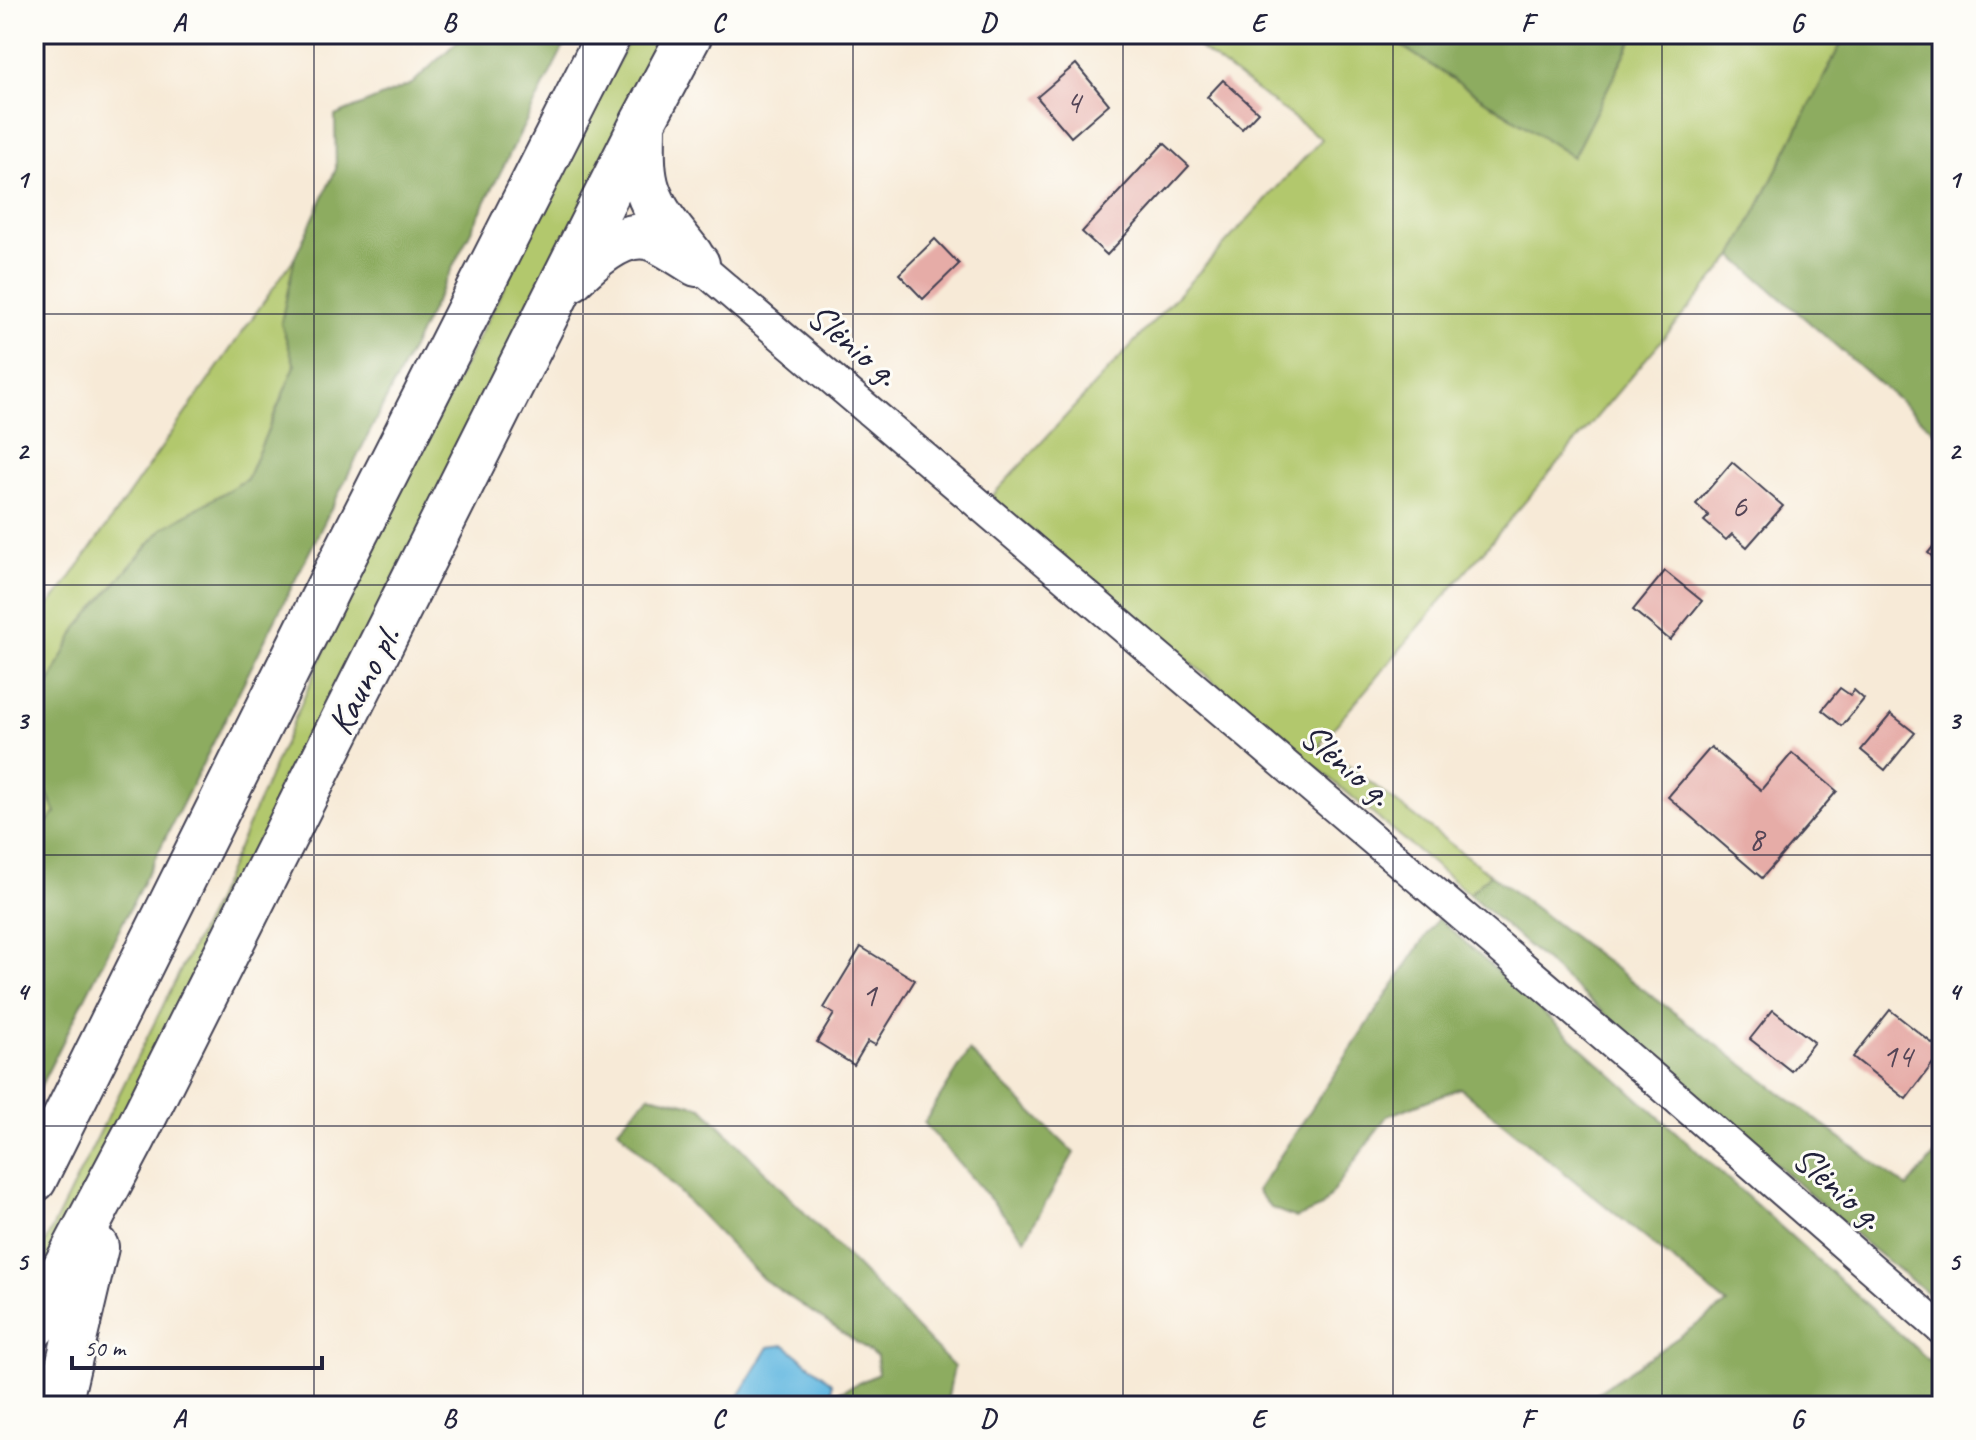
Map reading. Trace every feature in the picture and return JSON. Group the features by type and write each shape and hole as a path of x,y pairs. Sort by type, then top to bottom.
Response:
{"highway":[{"name":"Kauno pl.","path":"34,1180 329,586 609,34"},
{"name":"Kauno pl.","path":"34,1326 134,1137 690,34"},
{"path":"643,122 643,155 648,190 663,218 697,264"},
{"path":"561,289 609,248 630,239 648,237 697,264"},
{"path":"46,1406 63,1387 90,1263 134,1137"}],"street":[{"name":"Slėnio g.","path":"697,264 1666,1089 1942,1330"}],"green space":[{"path":"465,34 570,34 34,1099 34,834 56,813 34,763 34,714 77,628 162,529 247,479 295,366 281,323 295,257 336,169 335,116 412,84"},
{"path":"632,34 670,34 34,1289 34,1265 214,903 355,581"},
{"path":"1181,34 1383,34 1573,157 1635,34 1846,34 1733,256 1320,744 1490,874 1469,894 991,497 1322,139"},
{"path":"1383,34 1635,34 1573,157"},
{"path":"1846,34 1942,34 1942,438 1733,256"},
{"path":"295,257 281,323 295,366 247,479 162,529 34,714 34,622 61,591"},
{"path":"34,763 56,813 34,834"},
{"path":"1490,874 1907,1188 1942,1146 1942,1305 1864,1242 1469,894"},
{"path":"1438,918 1942,1372 1942,1406 1578,1406 1727,1304 1460,1088 1387,1116 1322,1207 1296,1218 1271,1208 1257,1191"},
{"path":"969,1051 1074,1153 1025,1239 924,1123"},
{"path":"649,1095 702,1107 954,1367 946,1406 826,1406 832,1395 878,1374 877,1356 763,1279 618,1129"}],"water":[{"path":"785,1345 832,1383 832,1395 826,1406 733,1406 769,1347"}],"building":[{"path":"1076,64 1109,104 1071,137 1037,97"},
{"path":"1223,80 1258,112 1242,129 1207,97"},
{"path":"1164,143 1189,166 1107,255 1082,232"},
{"path":"935,239 959,264 923,299 899,274"},
{"path":"1732,462 1783,506 1747,547 1732,534 1726,540 1704,521 1709,516 1696,504"},
{"path":"1942,536 1942,565 1928,553"},
{"path":"1665,571 1702,601 1670,640 1633,610"},
{"path":"1840,688 1850,695 1854,690 1864,699 1842,726 1822,710"},
{"path":"1891,714 1915,733 1885,770 1861,750"},
{"path":"1711,747 1761,790 1792,753 1837,791 1762,878 1668,797"},
{"path":"861,947 915,980 875,1045 868,1041 854,1065 817,1042 834,1014 824,1008"},
{"path":"1773,1010 1814,1042 1791,1071 1750,1039"},
{"path":"1890,1010 1942,1051 1906,1099 1853,1057"}]}
